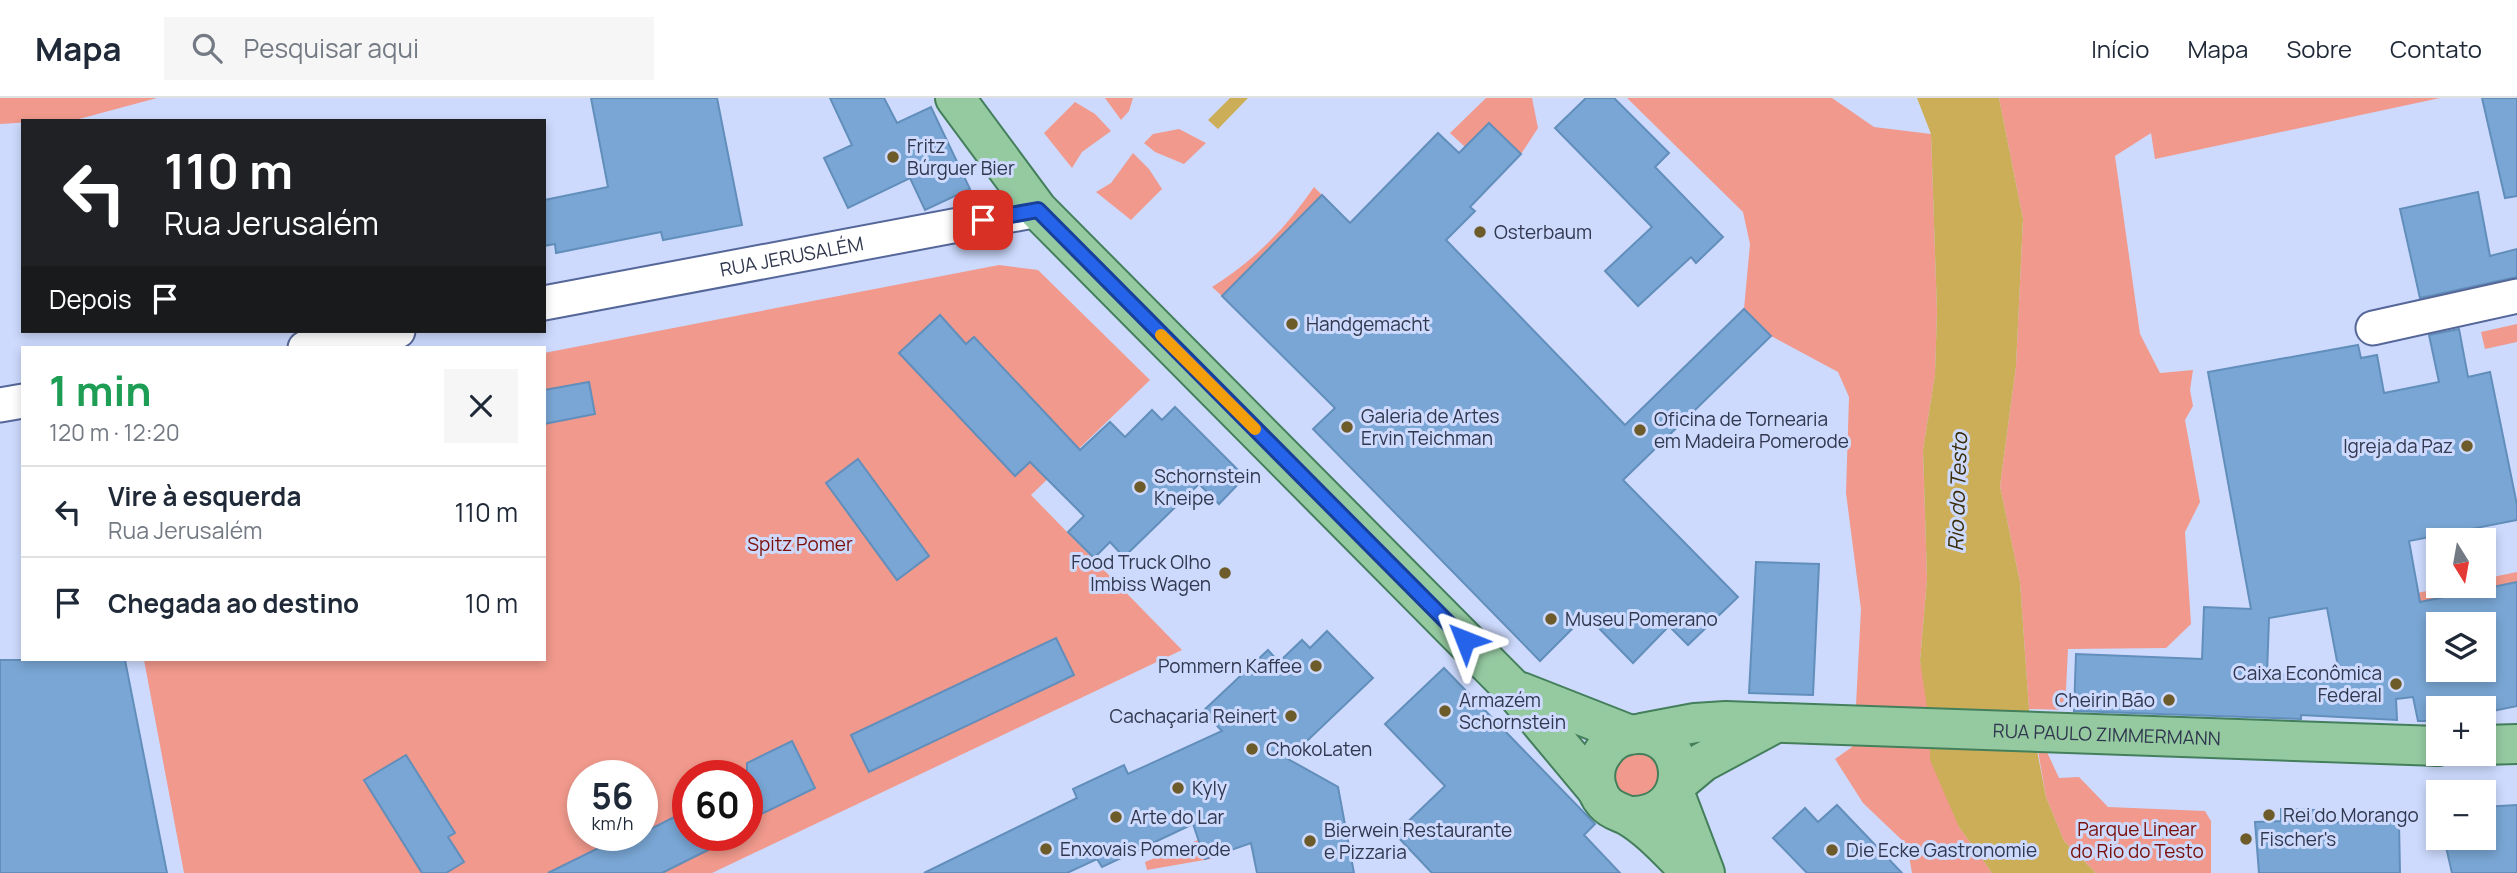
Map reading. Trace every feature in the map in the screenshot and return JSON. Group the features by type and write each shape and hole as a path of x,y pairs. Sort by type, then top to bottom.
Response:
{"main road":[{"path":"955,98 1038,210 1512,688 1598,791 1605,803 1629,816 1692,873"},
{"path":"1512,688 1571,714 1666,745 1674,756 1677,788 1705,873"},
{"name":"RUA PAULO ZIMMERMANN","path":"1635,734 1695,723 1774,724 2426,746"},
{"name":"RUA PAULO ZIMMERMANN","path":"1677,788 1703,762 1774,724"},
{"path":"1598,791 1596,768 1600,756 1616,738 1635,734"},
{"path":"2496,745 2517,744"},
{"path":"1629,816 1655,813 1677,788"}],"street":[{"name":"RUA JERUSALÉM","path":"546,303 1038,210"},
{"path":"2373,328 2517,296"},
{"path":"316,346 387,333"},
{"path":"0,405 21,401"}],"green space":[{"path":"0,98 157,98 79,119 21,119 21,123 0,124"},
{"path":"1105,98 1133,98 1129,111 1121,120"},
{"path":"1486,98 1532,98 1538,128 1521,154 1489,123 1465,147 1450,133"},
{"path":"1627,98 1832,98 1874,127 1931,134 1937,312 1935,374 1923,450 1927,579 1920,661 1959,827 1992,873 1912,873 1907,845 1863,803 1835,759 1852,747 1858,723 1856,705 1861,609 1846,493 1849,397 1838,372 1771,336 1744,309 1750,244 1743,212"},
{"path":"1999,98 2440,98 2155,159 2151,133 2115,156 2140,334 2160,373 2193,370 2190,390 2193,406 2185,420 2200,502 2185,532 2191,624 2166,648 2068,649 2065,710 2029,709 2020,582 2000,486 2016,366 2023,219"},
{"path":"1075,102 1095,114 1111,131 1082,152 1072,168 1044,133"},
{"path":"1179,129 1206,143 1184,164 1155,152 1144,143 1153,134"},
{"path":"1133,153 1149,169 1162,189 1131,220 1096,192 1111,183"},
{"path":"1314,187 1322,195 1222,296 1212,287 1268,243"},
{"name":"Spitz Pomer","path":"999,265 1038,270 1150,380 1031,495 1182,650 763,849 763,760 672,760 672,851 758,851 712,873 184,873 144,661 546,661 546,353"},
{"path":"2517,324 2517,342 2485,349 2481,332"},
{"path":"2517,572 2517,582 2496,586 2496,576"},
{"path":"2426,591 2426,598 2442,598 2363,615 2361,605"},
{"name":"Parque Linear do Rio do Testo","path":"2033,722 2059,778 2079,777 2108,807 2205,811 2211,821 2211,873 2096,873 2064,841 2046,797"},
{"path":"1641,746 1665,770 1650,800 1616,795 1610,766"},
{"path":"1222,830 1227,856 1147,870 1145,862"}],"water":[{"path":"1230,98 1248,98 1218,129 1208,120"},
{"name":"Rio do Testo","path":"1917,98 1999,98 2023,219 2016,366 2000,486 2020,582 2029,709 2046,797 2064,841 2096,873 1992,873 1959,827 1930,760 1930,727 1920,661 1927,579 1923,450 1935,374 1937,312 1931,134"}],"building":[{"path":"591,98 717,98 742,225 663,240 661,232 556,253 555,244 546,246 546,200 608,187"},
{"path":"830,98 884,98 897,123 931,107 970,189 925,210 910,178 848,208 824,158 852,145"},
{"path":"1586,98 1614,98 1669,153 1655,167 1723,237 1696,263 1691,257 1638,306 1605,271 1652,227 1555,128"},
{"path":"2482,98 2517,98 2517,196 2505,198"},
{"path":"1489,123 1521,154 1470,207 1475,211 1446,240 1625,425 1744,309 1771,336 1623,480 1738,597 1688,645 1669,626 1633,663 1586,615 1540,661 1313,429 1335,408 1222,296 1322,195 1350,223 1438,133 1459,153"},
{"path":"2478,192 2490,256 2517,249 2517,277 2420,298 2400,209"},
{"path":"940,315 966,344 974,337 1080,450 1110,422 1125,437 1152,410 1162,420 1175,407 1245,477 1219,504 1199,484 1124,557 1110,542 1094,558 1068,532 1084,516 1030,462 1015,476 899,353"},
{"path":"2459,329 2468,377 2490,372 2517,505 2517,520 2476,528 2426,528 2426,538 2409,541 2420,602 2439,598 2496,598 2496,586 2517,582 2517,706 2496,710 2496,696 2426,696 2426,721 2418,721 2413,697 2396,699 2397,720 2301,715 2301,719 2074,711 2076,654 2202,659 2204,607 2251,609 2208,372 2358,345 2361,358 2377,355 2384,393 2439,382 2429,335","holes":["2327,608 2340,677 2267,674 2269,618"]},
{"path":"589,382 595,414 546,424 546,390"},
{"path":"858,459 929,556 897,580 826,483"},
{"path":"1756,562 1819,564 1813,695 1749,693"},
{"path":"1327,631 1373,678 1288,759 1338,787 1354,873 1257,873 1251,843 1205,859 1193,824 1102,867 1097,859 1067,873 924,873 1077,798 1073,789 1124,765 1128,774 1222,731 1203,711 1268,650 1279,662 1302,640 1310,648"},
{"path":"1056,638 1074,675 869,772 851,735"},
{"path":"0,660 125,661 167,873 0,873"},
{"path":"1444,668 1595,824 1584,835 1620,873 1432,873 1395,834 1445,786 1385,724"},
{"path":"792,741 815,788 763,813 763,760 753,760"},
{"path":"406,755 455,833 448,837 464,862 446,873 422,873 364,780"},
{"name":"Die Ecke Gastronomie","path":"1837,805 1902,873 1807,873 1773,838 1805,808 1818,822"},
{"path":"2517,805 2517,873 2452,873 2447,850 2496,850 2496,806"},
{"path":"2281,809 2316,810 2317,822 2399,823 2400,873 2259,873 2255,822 2281,821"},
{"path":"672,818 672,851 706,851 662,873 548,873 593,851 658,851 658,825"}],"slow traffic":[{"path":"1161,335 1255,429"}],"place":[{"name":"Fritz Búrguer Bier","path":"893,157"},
{"name":"Osterbaum","path":"1480,232"},
{"name":"Handgemacht","path":"1292,324"},
{"name":"Galeria de Artes Ervin Teichman","path":"1347,427"},
{"name":"Oficina de Tornearia em Madeira Pomerode","path":"1640,430"},
{"name":"Igreja da Paz","path":"2467,446"},
{"name":"Schornstein Kneipe","path":"1140,487"},
{"name":"Food Truck Olho Imbiss Wagen","path":"1225,573"},
{"name":"Museu Pomerano","path":"1551,619"},
{"name":"Pommern Kaffee","path":"1316,666"},
{"name":"Caixa Econômica Federal","path":"2396,684"},
{"name":"Cheirin Bão","path":"2169,700"},
{"name":"Armazém Schornstein","path":"1445,711"},
{"name":"Cachaçaria Reinert","path":"1291,716"},
{"name":"ChokoLaten","path":"1252,749"},
{"name":"Kyly","path":"1178,788"},
{"name":"Rei do Morango","path":"2269,815"},
{"name":"Arte do Lar","path":"1116,817"},
{"name":"Fischer's","path":"2246,839"},
{"name":"Bierwein Restaurante e Pizzaria","path":"1310,841"},
{"name":"Enxovais Pomerode","path":"1046,849"},
{"name":"Die Ecke Gastronomie","path":"1832,850"}],"route":[{"path":"983,220 1038,210 1465,640"}]}
